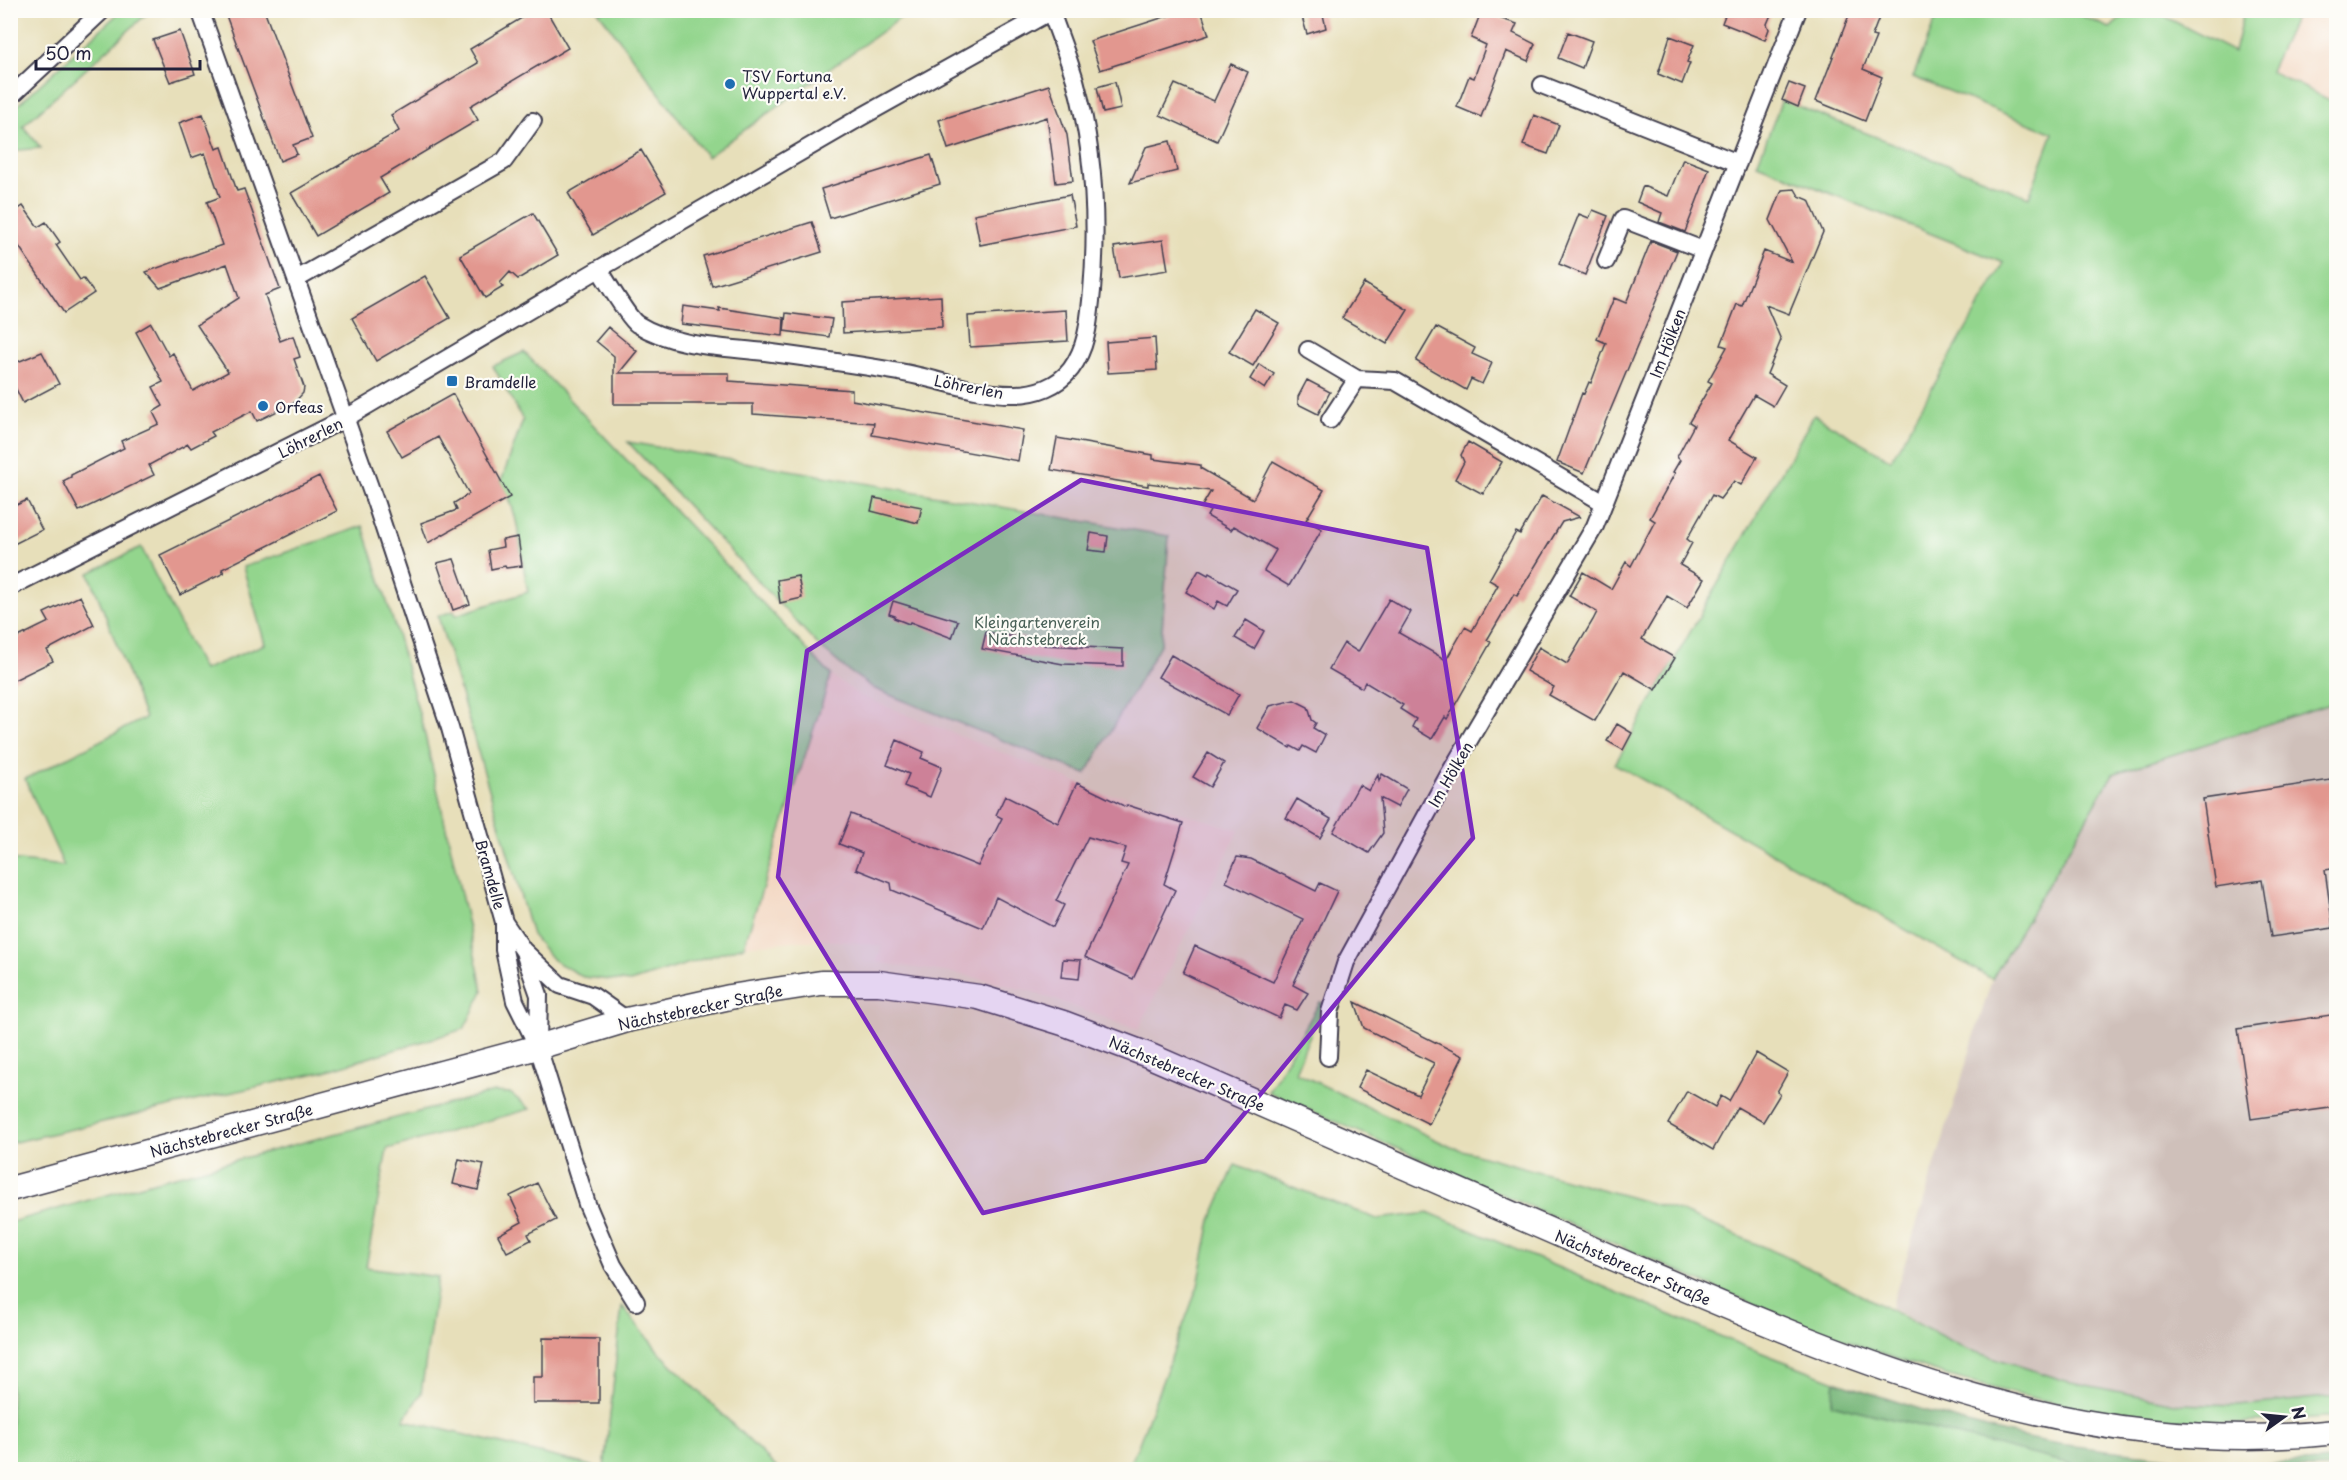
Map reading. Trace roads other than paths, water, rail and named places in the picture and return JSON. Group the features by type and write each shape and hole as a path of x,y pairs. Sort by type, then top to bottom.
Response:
{"main road":[{"name":"Nächstebrecker Straße","path":"10,1189 538,1047 627,1020 730,997 821,983 879,983 979,997 1063,1023 1148,1055 1739,1312 1855,1358 1948,1390 2036,1413 2137,1430 2269,1437 2337,1432"}],"street":[{"path":"10,97 103,10"},
{"name":"Bramdelle","path":"200,10 346,418 450,728 504,922 504,950 515,1001 538,1047 587,1204 613,1264 636,1302"},
{"name":"Im Hölken","path":"1328,1057 1330,1011 1346,962 1448,776 1595,526 1798,10"},
{"name":"Löhrerlen","path":"10,587 346,418 599,269 851,123 1052,11 1074,80 1088,140 1094,190 1096,246 1088,333 1070,369 1056,382 1036,392 1014,394 990,392 903,372 668,338 635,323 599,269"},
{"path":"1542,85 1738,163"},
{"path":"297,279 504,161 533,122"},
{"path":"1606,261 1623,219 1703,250"},
{"path":"1308,350 1357,379 1395,381 1604,503"},
{"path":"1330,420 1357,379"},
{"name":"Bramdelle","path":"504,922 523,950 560,985 593,996 627,1020"},
{"name":"Bramdelle","path":"523,950 539,995 538,1047"}],"place":[{"name":"TSV Fortuna Wuppertal e.V.","path":"730,84"},
{"name":"Bramdelle","path":"452,381"},
{"name":"Orfeas","path":"263,406"}],"park label":[{"name":"Kleingartenverein Nächstebreck","path":"1037,630"}]}
